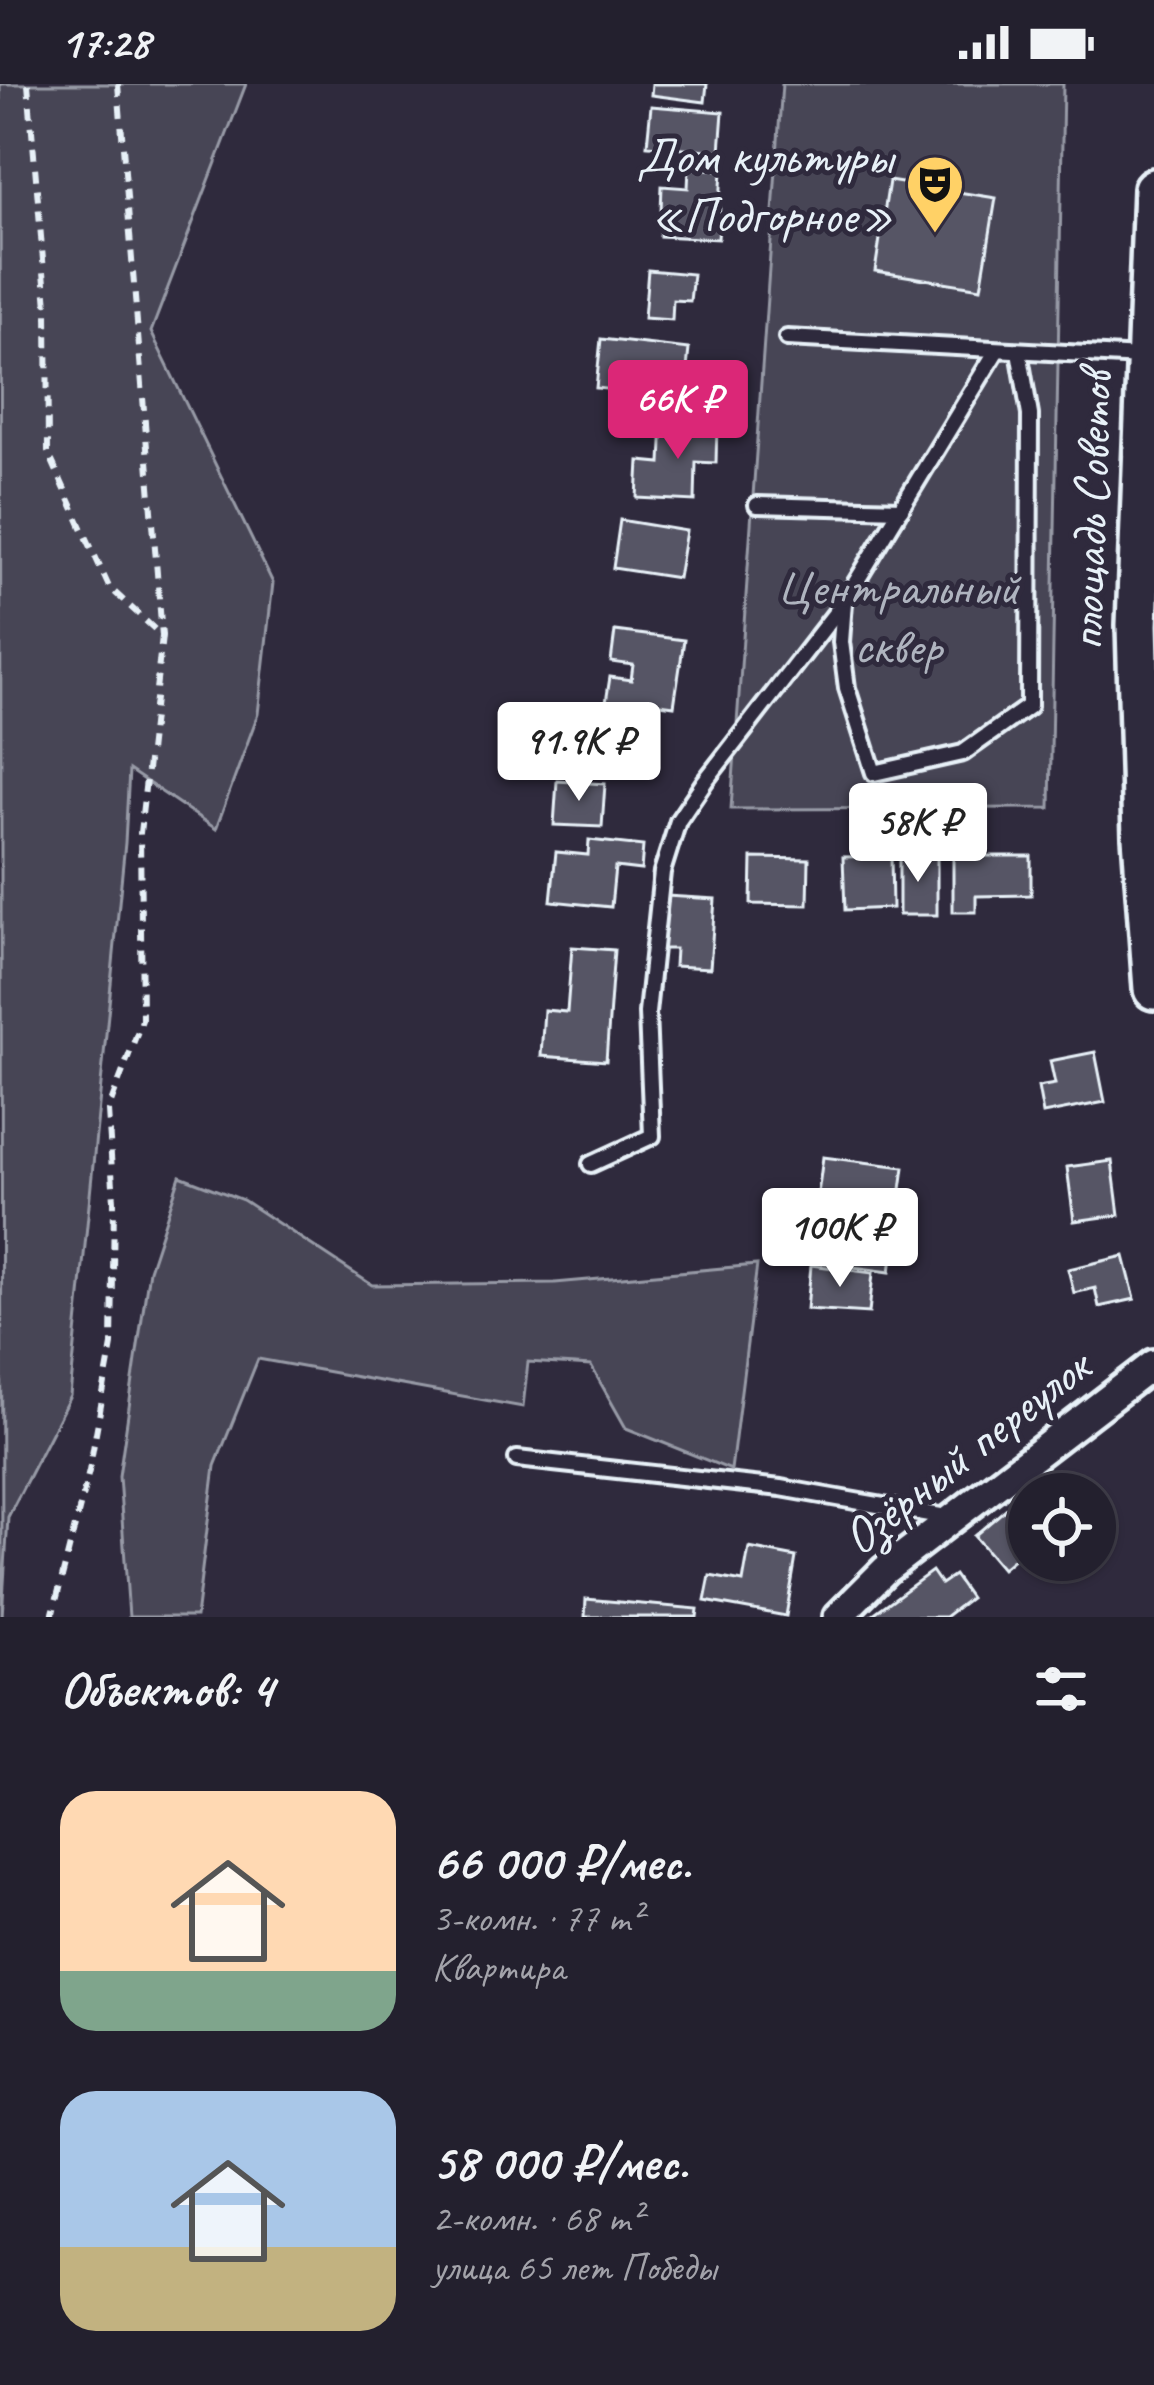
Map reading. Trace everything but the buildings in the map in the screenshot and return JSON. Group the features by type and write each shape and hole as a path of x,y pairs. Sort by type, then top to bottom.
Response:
{"street":[{"name":"площадь Советов","path":"1154,189 1137,625 1154,989"},
{"name":"Озёрный переулок","path":"838,1617 885,1570 1154,1364"}],"lane":[{"path":"787,338 1148,358"},
{"path":"591,1164 652,1136 646,1013 662,872 678,821 844,602 997,350"},
{"path":"844,602 841,643 847,688 874,773 963,753 1029,706 1030,415 1019,351"},
{"path":"757,505 901,509"},
{"path":"517,1459 781,1488 952,1518"}],"path":[{"path":"28,84 47,307 48,452 109,587 162,636"},
{"path":"52,1617 89,1471 112,1345 115,1201 108,1111 142,1020 140,832 162,636 118,84"}],"green space":[{"path":"0,84 246,84 151,332 273,583 258,714 216,829 129,770 70,1396 8,1517 2,1617"},
{"name":"Центральный сквер","path":"782,84 1063,84 1050,808 731,809"},
{"path":"180,1176 243,1200 372,1285 555,1283 757,1265 731,1470 626,1428 591,1366 528,1362 523,1407 258,1359 215,1466 196,1617 129,1617 119,1476 149,1270"}],"place":[{"name":"Дом культуры «Подгорное»","path":"935,235"}]}
